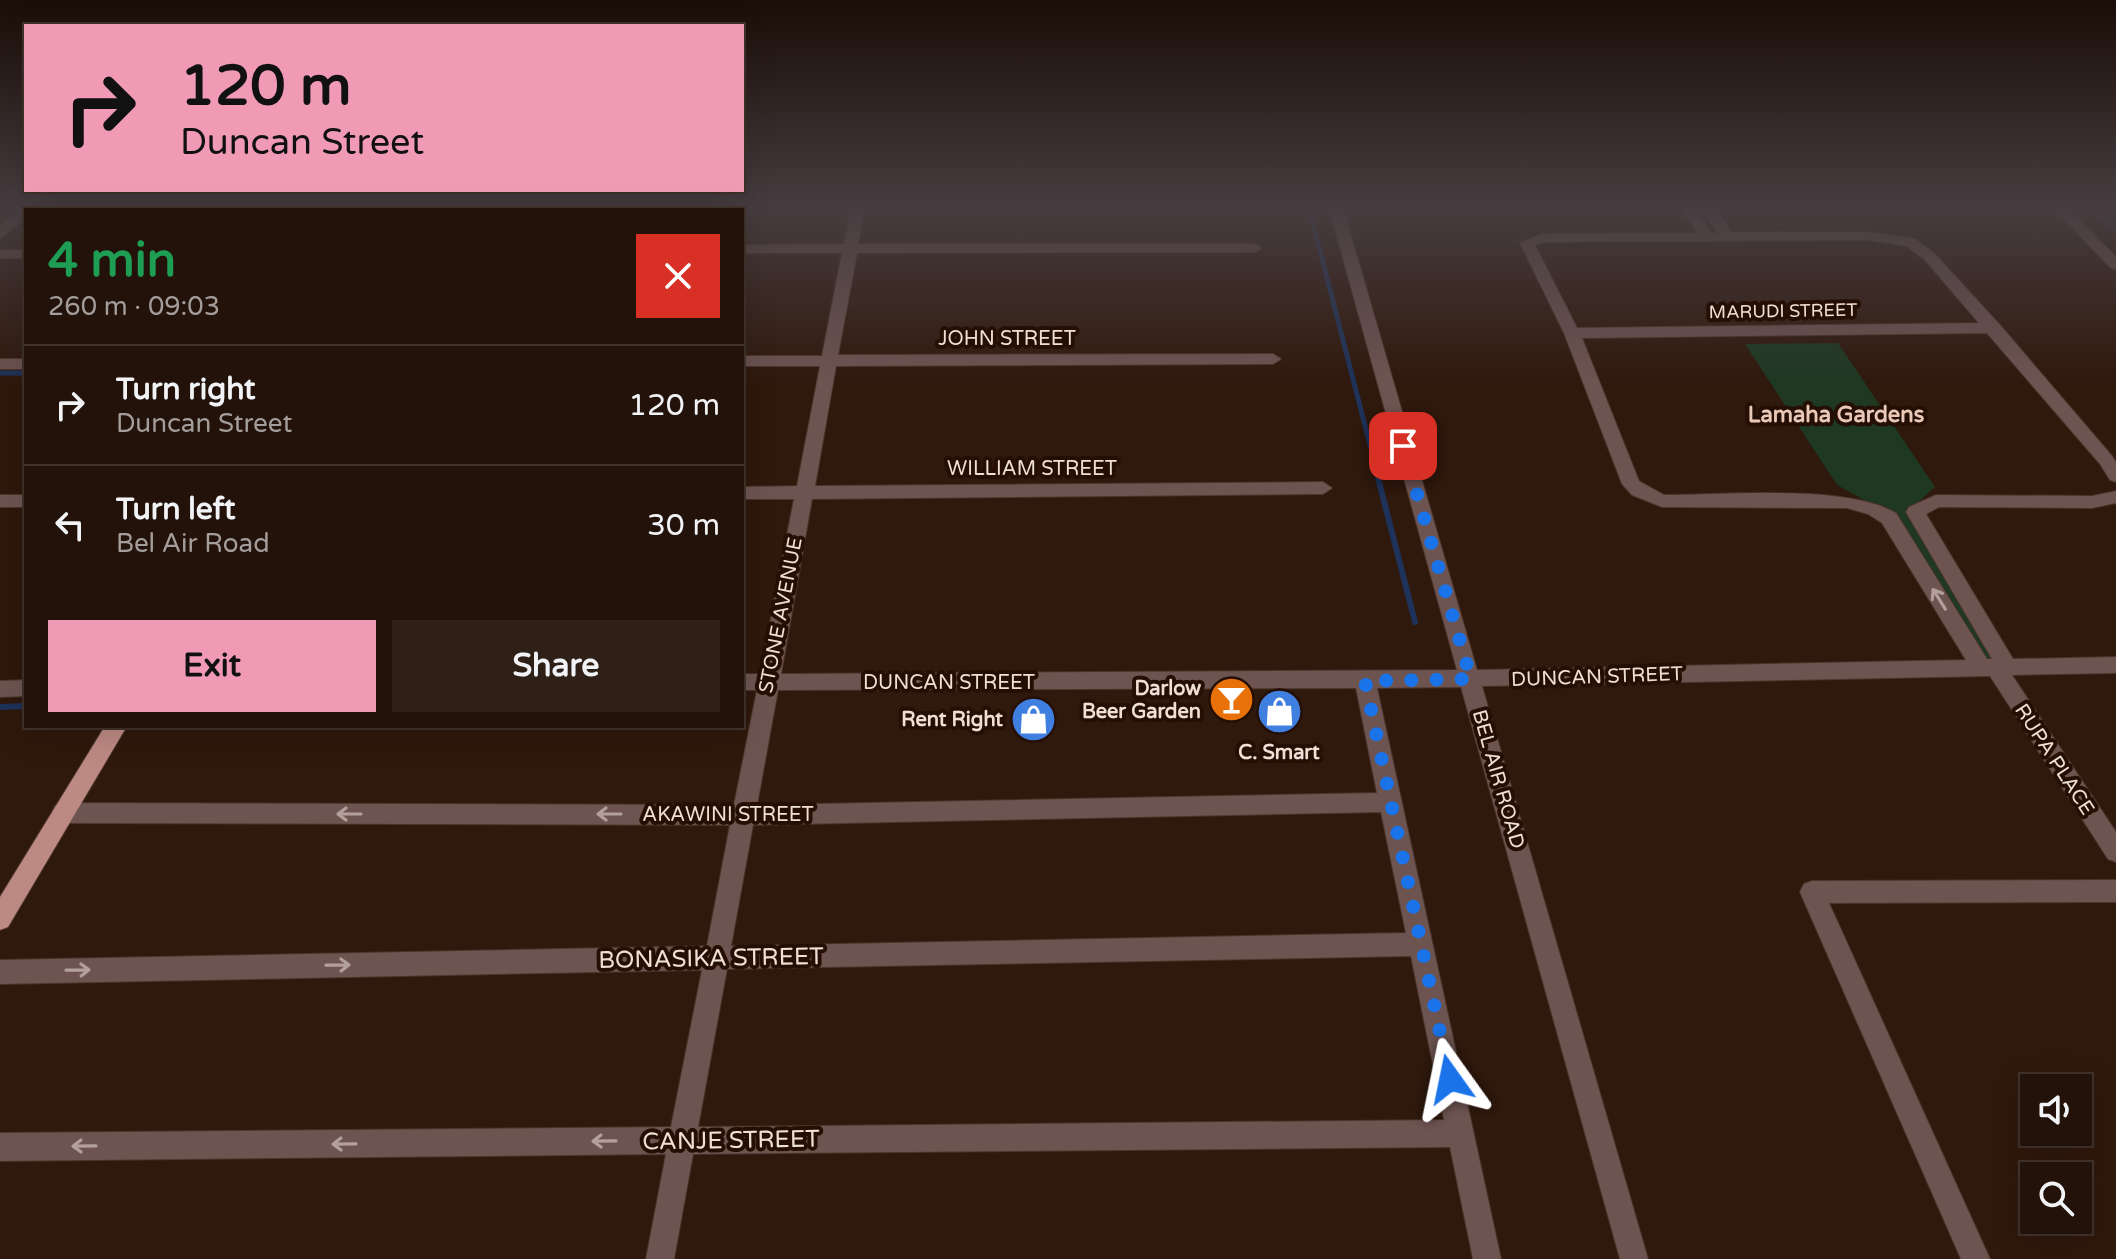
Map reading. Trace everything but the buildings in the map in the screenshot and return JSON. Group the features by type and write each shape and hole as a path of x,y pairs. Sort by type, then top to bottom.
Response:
{"main road":[{"path":"0,919 115,728"}],"street":[{"name":"STONE AVENUE","path":"660,1259 849,267"},
{"name":"BEL AIR ROAD","path":"1353,267 1634,1259"},
{"path":"1539,267 1572,333 1631,484 1638,491 1662,501 1680,503 1847,502 1874,509 1889,518 1994,666"},
{"path":"1939,267 2106,460 2116,476"},
{"name":"MARUDI STREET","path":"1572,333 1994,328"},
{"name":"JOHN STREET","path":"744,361 1273,359"},
{"path":"0,364 24,364"},
{"name":"WILLIAM STREET","path":"744,493 1323,488"},
{"path":"1994,666 1915,512 1936,501 2092,502 2116,497"},
{"path":"0,501 24,501"},
{"path":"1889,518 1917,518"},
{"name":"DUNCAN STREET","path":"744,682 1365,681 2116,665"},
{"name":"RUPA PLACE","path":"1994,666 2116,852"},
{"path":"1365,681 1423,944 1487,1259"},
{"path":"0,689 24,688"},
{"name":"AKAWINI STREET","path":"63,813 743,815 1393,802"},
{"path":"1976,1259 1812,892 2116,891"},
{"name":"BONASIKA STREET","path":"0,972 1423,944"},
{"name":"CANJE STREET","path":"0,1147 1461,1133"}],"green space":[{"path":"1838,343 1935,487 1909,511 1998,661 1972,661 1882,510 1837,485 1745,344"}],"waterway":[{"path":"1324,267 1379,480"},
{"path":"0,373 24,373"},
{"path":"1378,478 1415,622"},
{"path":"0,707 24,706"}],"place":[{"name":"Darlow Beer Garden","path":"1232,700"},
{"name":"C. Smart","path":"1279,712"},
{"name":"Rent Right","path":"1034,719"}],"district":[{"name":"Lamaha Gardens","path":"1836,414"}],"route":[{"path":"1403,446 1471,679 1365,681 1450,1079"}]}
